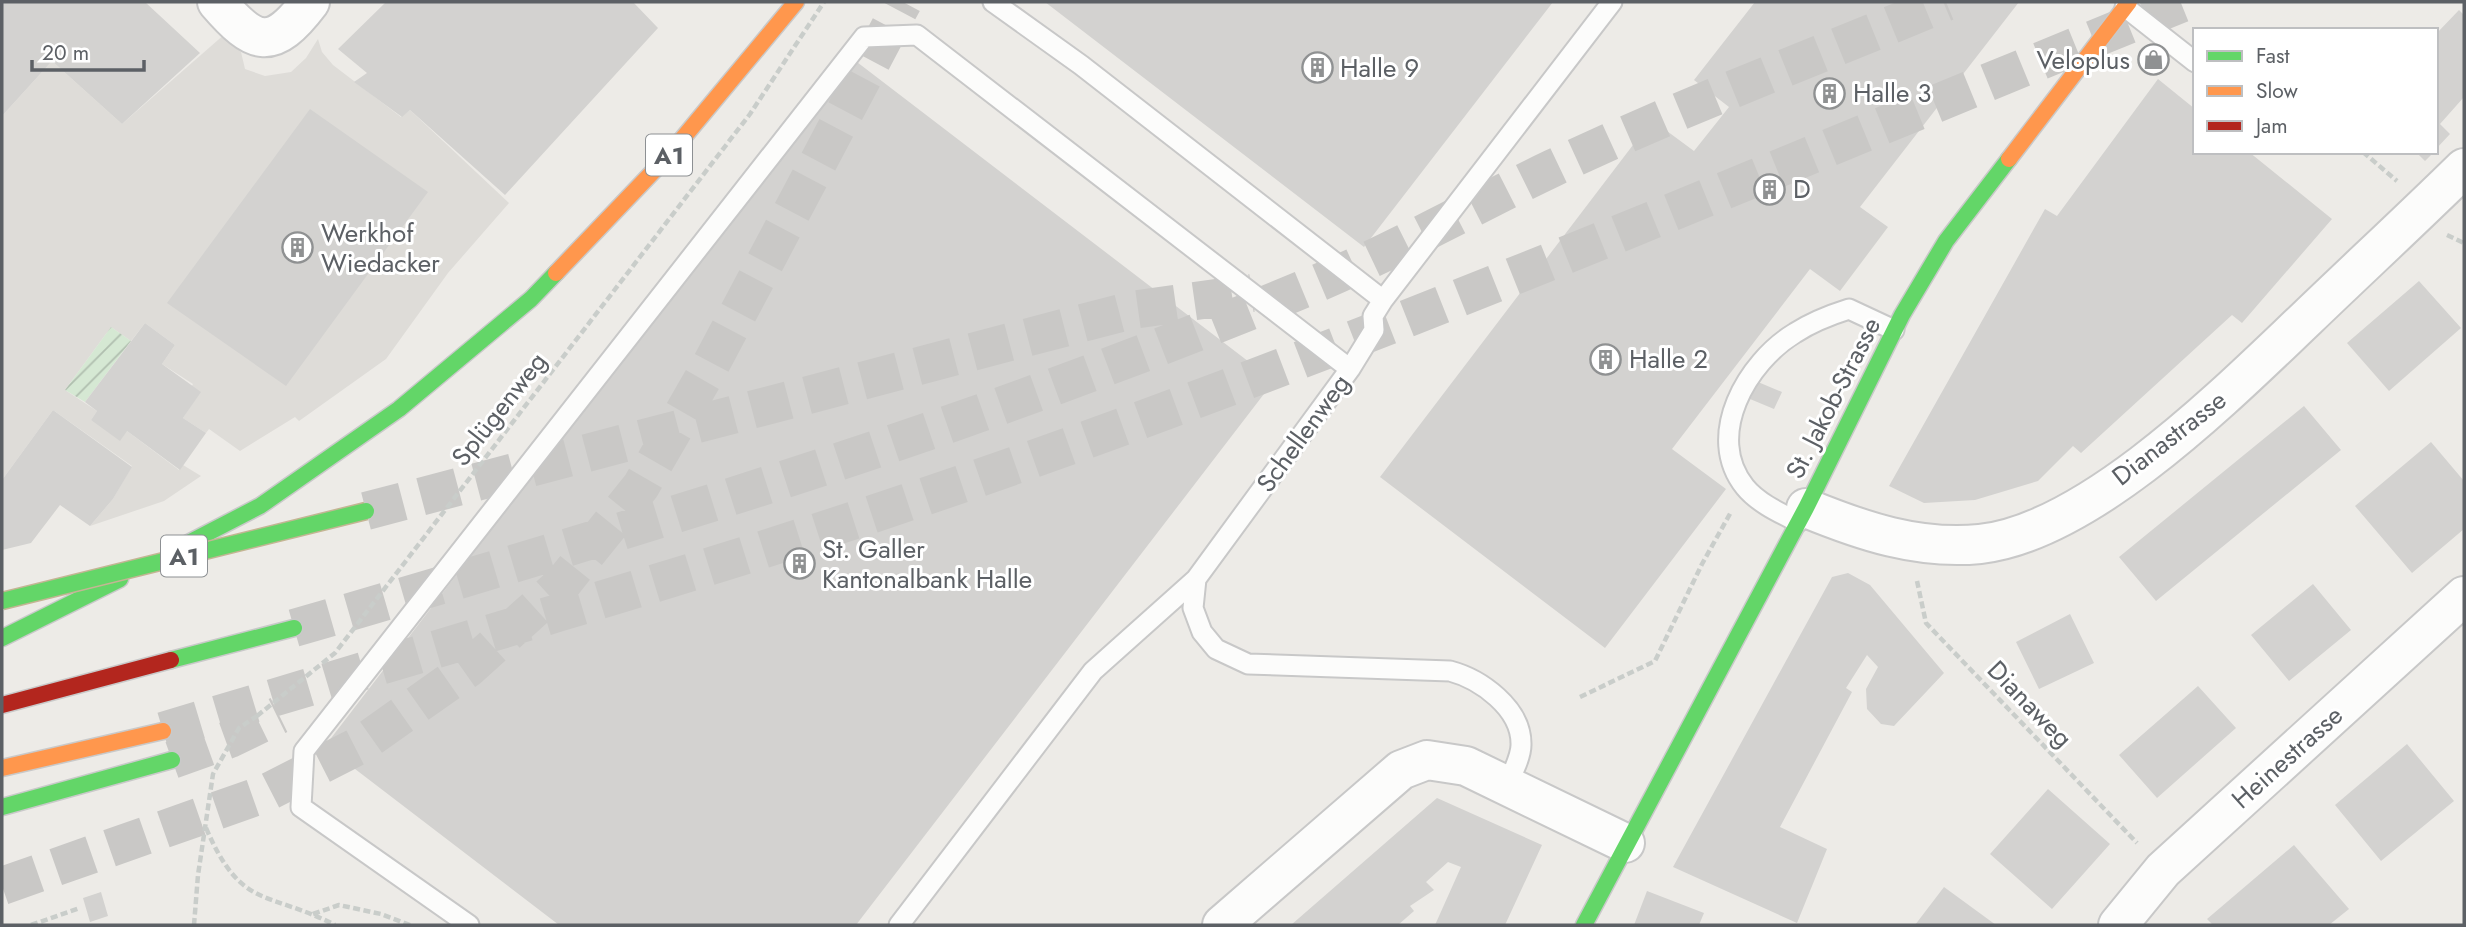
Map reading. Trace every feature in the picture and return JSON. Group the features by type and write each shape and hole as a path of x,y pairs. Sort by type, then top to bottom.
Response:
{"main road":[{"name":"A1","path":"2,638 260,506 399,409 531,299 668,156 796,2"},
{"name":"St. Jakob-Strasse","path":"1584,925 1802,515 1894,330 1946,241 2127,4"},
{"name":"A1","path":"2,601 366,511"},
{"path":"2,705 294,628"},
{"path":"2,768 163,731"},
{"path":"2,807 172,760"}],"street":[{"path":"216,2 245,33 267,38 287,29 310,2"},
{"name":"Dianastrasse","path":"1802,515 1909,543 1954,545 2008,538 2059,519 2122,478 2207,413 2464,168"},
{"name":"Heinestrasse","path":"2118,925 2163,870 2464,596"},
{"path":"1222,925 1401,770 1427,760 1466,766 1625,844"}],"lane":[{"path":"993,2 1081,65 1383,300"},
{"name":"Schellenweg","path":"899,925 1093,671 1196,579 1350,369 1374,330 1373,316 1383,300 1612,2"},
{"path":"2127,4 2193,60"},
{"path":"469,925 301,807 304,751 863,37 917,35 1350,369"},
{"path":"1802,515 1767,506 1745,487 1733,464 1728,421 1741,393 1771,352 1794,334 1828,316 1849,309 1894,330"},
{"path":"1196,579 1193,608 1202,632 1216,649 1248,664 1450,671 1470,676 1494,694 1518,730 1522,745 1507,786"}],"path":[{"name":"Splügenweg","path":"194,925 212,774 239,728 335,653 750,114 824,2"},
{"path":"2365,154 2399,183"},
{"path":"1580,696 1655,661 1702,564 1745,487"},
{"name":"Dianaweg","path":"1916,578 1926,623 2147,853"},
{"path":"206,827 219,857 232,877 252,892 272,902 312,914 335,925"},
{"path":"312,914 339,905 381,914 410,925"},
{"path":"31,925 80,908"}],"shaded area":[{"path":"226,33 241,52 245,69 265,76 291,72 306,58 318,39 322,52 333,65 401,117 410,110 509,203 448,273 386,359 299,421 295,417 240,451 209,429 206,433 183,418 200,392 193,384 162,364 175,345 145,323 131,341 111,327 65,390 97,411 91,420 127,431 179,470 183,465 201,476 164,501 90,526 113,499 132,466 53,410 2,480 2,116 52,61 122,124"}],"green space":[{"path":"111,327 131,341 85,402 65,390"}],"building":[{"path":"2,2 145,2 200,53 122,124 52,61 2,116"},
{"path":"386,2 633,2 658,28 505,195 410,110 402,117 354,82 367,73 338,49"},
{"name":"Halle 9","path":"1045,2 1553,2 1364,247"},
{"name":"Halle 2","path":"1755,2 2019,2 1860,207 1888,227 1840,291 1810,269 1672,449 1726,489 1605,648 1380,477 1652,120 1694,151 1729,107 1694,80"},
{"path":"2459,10 2464,15 2464,97 2440,124 2450,134 2438,147 2438,32"},
{"name":"St. Galler Kantonalbank Halle","path":"853,59 1274,381 856,925 559,925 325,746"},
{"path":"2158,79 2193,107 2193,154 2251,154 2332,219 2242,323 2232,315 2081,453 2073,446 2038,481 1975,500 1924,503 1889,486 2045,209 2057,216"},
{"name":"Werkhof Wiedacker","path":"310,109 428,192 286,386 167,303"},
{"path":"2418,154 2432,154 2425,161"},
{"path":"2419,281 2461,328 2389,391 2347,343"},
{"path":"145,323 175,345 162,364 201,392 183,418 206,433 180,470 127,431 120,441 91,420 97,411 85,402"},
{"path":"1758,382 1782,392 1774,409 1750,399"},
{"path":"2304,406 2341,450 2156,601 2119,557"},
{"path":"53,410 132,467 113,499 90,526 60,505 31,543 2,550 2,480"},
{"path":"2431,442 2464,481 2464,529 2412,573 2355,506"},
{"path":"1848,573 1870,585 1944,673 1894,726 1881,724 1867,709 1866,689 1878,667 1867,655 1846,688 1852,692 1780,827 1827,849 1797,923 1673,867 1832,577"},
{"path":"2313,584 2351,630 2289,681 2251,635"},
{"path":"2070,614 2094,663 2039,689 2016,642"},
{"path":"2198,686 2236,728 2157,798 2119,755"},
{"path":"2407,744 2454,801 2381,861 2335,805"},
{"path":"2048,789 2110,844 2052,909 1990,854"},
{"path":"1437,798 1542,845 1505,925 1435,925 1461,867 1448,862 1426,882 1434,890 1410,906 1414,911 1398,925 1291,925"},
{"path":"2294,845 2349,909 2329,925 2213,925 2207,919"},
{"path":"1944,887 1996,925 1915,925"},
{"path":"1647,891 1704,913 1699,925 1634,925"},
{"path":"101,892 108,916 90,922 83,898"}],"tunnel":[{"path":"2,886 264,794 360,745 469,668 563,583 641,486 709,368 903,2"},
{"path":"294,628 681,513 809,472 936,429 1189,336 1374,258 1601,146 1946,2"},
{"path":"163,731 815,533 1030,460 1176,407 1466,295 2185,2"},
{"path":"366,511 1132,310 1252,293"},
{"path":"172,760 230,739 279,715"}],"traffic: fast":[{"path":"1584,925 1806,508 1902,315 1946,241 2009,159"},
{"path":"173,551 260,506 399,409 531,299 556,273"},
{"path":"2,601 366,511"},
{"path":"2,638 120,579"},
{"path":"171,660 294,628"},
{"path":"2,807 172,760"}],"traffic: slow":[{"path":"556,273 668,156 796,2"},
{"path":"2009,159 2129,2"},
{"path":"2,768 163,731"}],"traffic: jam":[{"path":"2,705 171,660"}],"place":[{"name":"Veloplus","path":"2153,60"},
{"name":"Halle 9","path":"1317,68"},
{"name":"Halle 3","path":"1830,93"},
{"name":"D","path":"1770,189"},
{"name":"Werkhof Wiedacker","path":"298,248"},
{"name":"Halle 2","path":"1606,359"},
{"name":"St. Galler Kantonalbank Halle","path":"799,564"}]}
